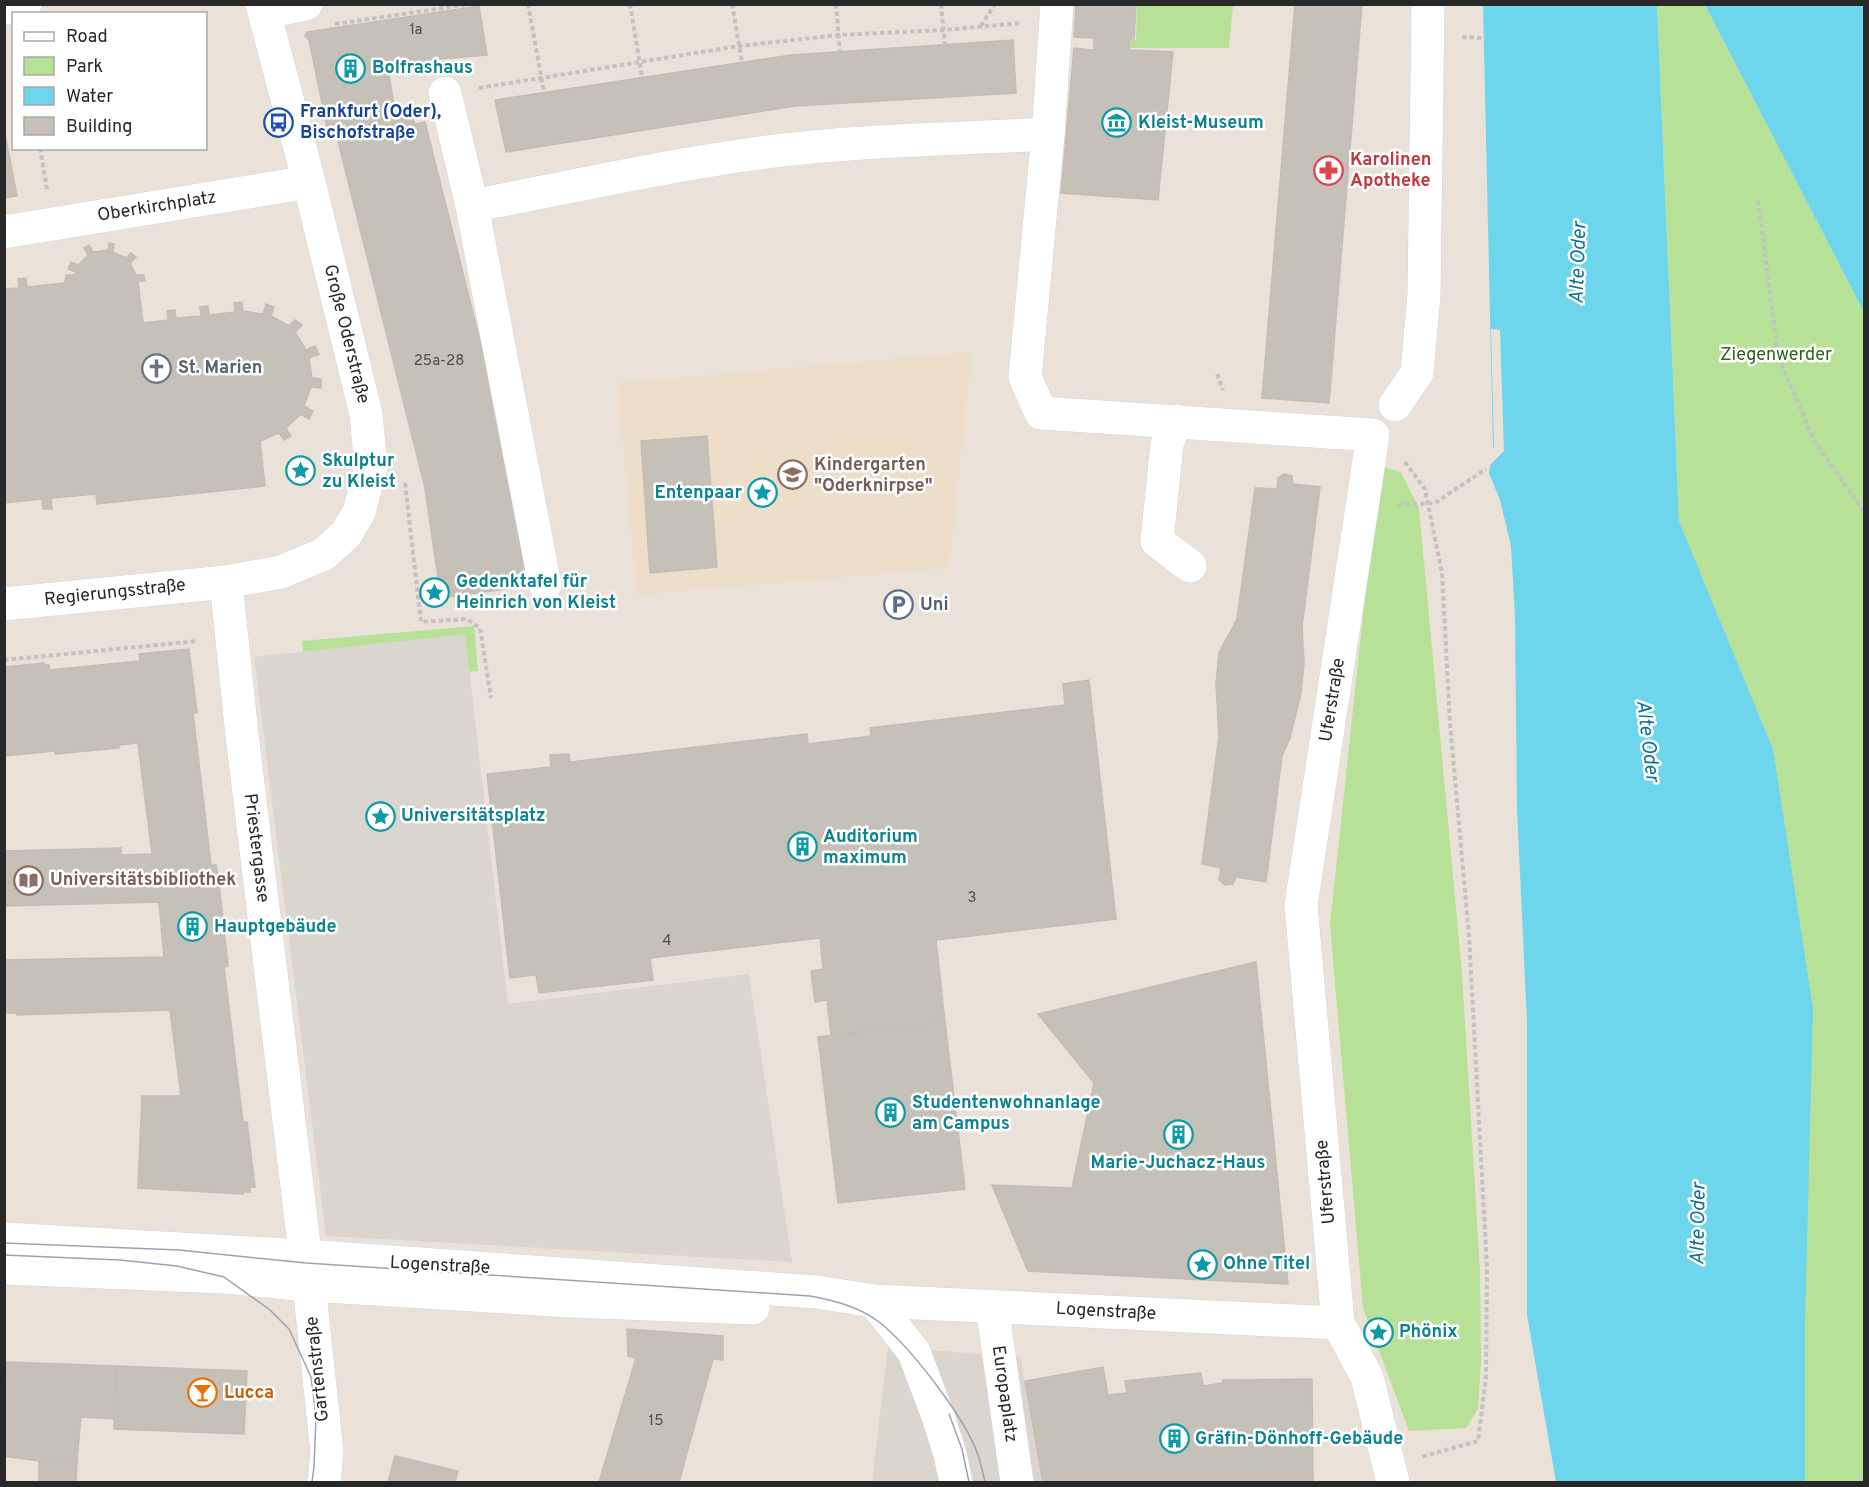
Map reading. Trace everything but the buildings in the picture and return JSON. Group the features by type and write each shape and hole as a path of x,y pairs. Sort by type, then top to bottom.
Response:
{"street":[{"path":"4,8 25,4"},
{"path":"1395,405 1417,373 1423,305 1428,4"},
{"path":"264,8 317,15"},
{"name":"Große Oderstraße","path":"226,582 281,572 324,554 345,534 359,512 371,467 366,414 264,8"},
{"path":"1045,13 1048,134 1025,377 1041,413 1372,435"},
{"path":"445,93 472,206 545,585"},
{"path":"472,206 767,152 847,144 1048,134"},
{"name":"Oberkirchplatz","path":"4,232 309,182"},
{"path":"1176,421 1167,444 1157,541 1190,566"},
{"name":"Uferstraße","path":"1338,1323 1301,905 1372,435"},
{"name":"Regierungsstraße","path":"4,604 226,582"},
{"name":"Priestergasse","path":"226,582 308,1270"},
{"name":"Logenstraße","path":"4,1239 308,1270 817,1292 874,1301 1338,1323"},
{"name":"Logenstraße","path":"4,1268 224,1277 308,1270"},
{"name":"Gartenstraße","path":"308,1270 327,1452 324,1482"},
{"path":"874,1301 914,1352 939,1419 956,1482"},
{"name":"Europaplatz","path":"992,1306 1017,1482"},
{"path":"1338,1323 1366,1377 1391,1474"}],"path":[{"path":"317,15 471,4"},
{"path":"528,4 544,92"},
{"path":"630,4 642,77"},
{"path":"732,4 742,63"},
{"path":"836,4 840,52"},
{"path":"940,4 945,45"},
{"path":"981,27 995,4"},
{"path":"445,93 739,46 839,34 981,27 1045,13"},
{"path":"1458,37 1485,38"},
{"path":"40,150 54,224"},
{"path":"1758,201 1778,356 1814,441 1864,512"},
{"path":"1372,435 1398,452 1425,489 1442,573 1450,723 1469,936 1487,1269 1486,1377 1478,1441 1391,1474"},
{"path":"1436,503 1486,469"},
{"path":"404,476 421,622 467,619 480,628 491,698"},
{"path":"4,660 231,637"}],"shaded area":[{"name":"Kindergarten \"Oderknirpse\"","path":"972,352 949,568 637,595 617,383"},
{"name":"Universitätsplatz","path":"465,634 508,1004 749,974 792,1262 326,1236 254,657"},
{"path":"888,1347 1020,1357 1043,1482 872,1482"}],"green space":[{"path":"1137,5 1233,5 1229,48 1130,48 1131,40 1136,40"},
{"name":"Ziegenwerder","path":"1657,5 1705,5 1864,312 1864,1482 1805,1482 1805,1322 1773,749 1679,521"},
{"path":"1379,466 1401,472 1419,508 1462,973 1480,1270 1481,1361 1478,1409 1466,1428 1409,1431 1363,1308 1330,925"},
{"path":"474,626 478,671 306,685 302,641"}],"water":[{"name":"Alte Oder","path":"1483,5 1657,5 1679,521 1773,749 1813,1009 1805,1322 1805,1482 1556,1482 1527,1315 1527,1022 1517,809 1515,616 1511,546 1500,500 1489,473 1493,446"},
{"path":"1705,5 1864,5 1864,312"}],"pier":[{"path":"1491,329 1500,330 1504,451 1486,469 1489,451 1494,447"}],"tram line":[{"path":"4,1243 179,1250 306,1263 810,1296 828,1300 855,1308 872,1317 892,1333 921,1365 950,1403 972,1440 985,1482"},
{"path":"4,1255 120,1260 177,1266 224,1277 270,1310 289,1329 311,1377 316,1417 312,1482"},
{"path":"949,1414 962,1449 969,1482"}],"place":[{"name":"Bolfrashaus","path":"351,68"},
{"name":"Frankfurt (Oder), Bischofstraße","path":"279,122"},
{"name":"Kleist-Museum","path":"1117,123"},
{"name":"Karolinen Apotheke","path":"1329,170"},
{"name":"St. Marien","path":"157,368"},
{"name":"Skulptur zu Kleist","path":"301,471"},
{"name":"Kindergarten \"Oderknirpse\"","path":"793,475"},
{"name":"Entenpaar","path":"763,493"},
{"name":"Gedenktafel für Heinrich von Kleist","path":"435,592"},
{"name":"Uni","path":"899,605"},
{"name":"Universitätsplatz","path":"380,816"},
{"name":"Auditorium maximum","path":"802,847"},
{"name":"Universitätsbibliothek","path":"29,880"},
{"name":"Hauptgebäude","path":"193,927"},
{"name":"Studentenwohnanlage am Campus","path":"891,1113"},
{"name":"Marie-Juchacz-Haus","path":"1178,1134"},
{"name":"Ohne Titel","path":"1202,1264"},
{"name":"Phönix","path":"1378,1332"},
{"name":"Lucca","path":"203,1393"},
{"name":"Gräfin-Dönhoff-Gebäude","path":"1174,1439"}]}
